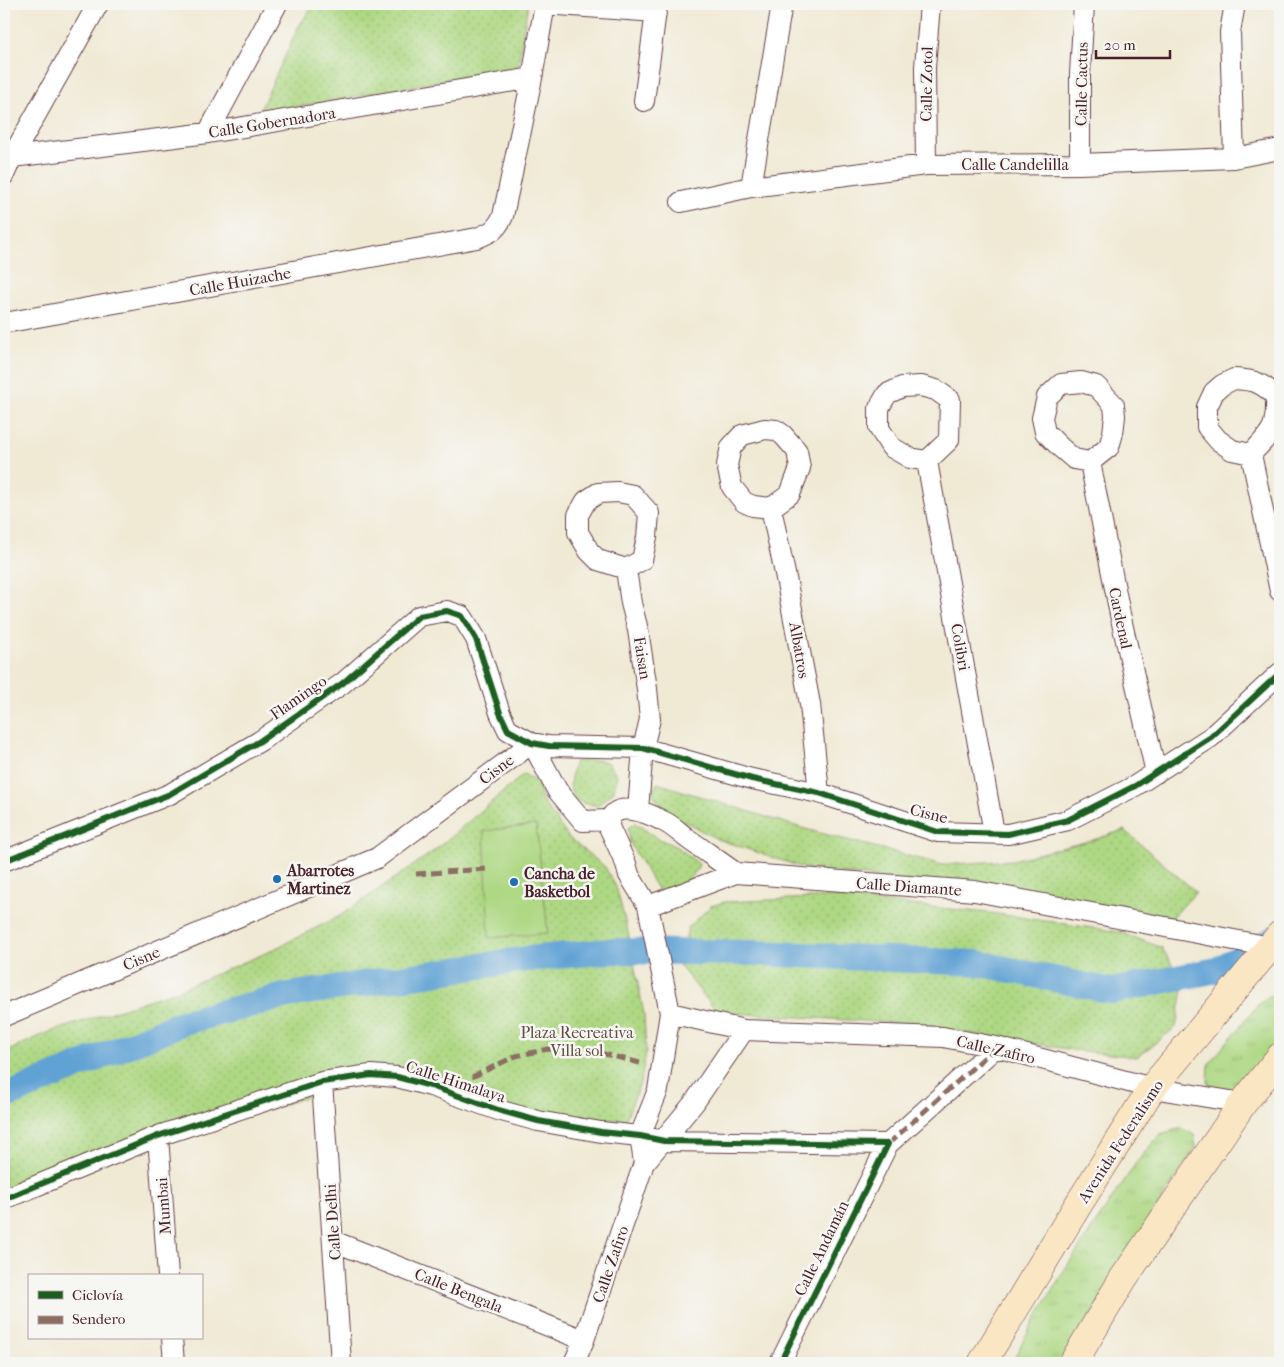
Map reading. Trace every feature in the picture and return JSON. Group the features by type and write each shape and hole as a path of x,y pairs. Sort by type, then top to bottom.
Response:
{"street":[{"path":"4,175 12,157 98,4"},
{"path":"208,133 277,4"},
{"path":"532,78 545,4 657,8 644,101"},
{"path":"751,187 782,4"},
{"name":"Calle Zotol","path":"926,165 925,66 930,4"},
{"name":"Calle Cactus","path":"1080,164 1080,74 1084,4"},
{"path":"1234,158 1230,32 1235,4"},
{"name":"Calle Gobernadora","path":"12,157 208,133 532,78"},
{"name":"Calle Huizache","path":"4,323 477,238 490,233 496,228 503,216 532,78"},
{"name":"Calle Candelilla","path":"680,202 751,187 926,165 1080,164 1234,158 1280,149"},
{"path":"1251,454 1280,591"},
{"name":"Colibri","path":"927,461 994,833"},
{"name":"Cardenal","path":"1090,462 1120,614 1156,773"},
{"name":"Albatros","path":"771,508 810,704 819,793"},
{"name":"Faisan","path":"626,569 648,689 650,719 643,748 638,810"},
{"name":"Flamingo","path":"4,861 170,794 244,751 343,683 419,616 447,611 462,616 476,639 500,713 508,730 532,743"},
{"name":"Cisne","path":"4,1016 377,858 532,743 550,746 643,748 752,778 819,793 938,832 1008,834 1068,820 1135,786 1211,737 1280,673"},
{"path":"532,743 557,790 582,821 609,820"},
{"path":"670,1013 648,906 629,875 609,827 609,820 619,810 638,810 663,821 736,873"},
{"name":"Calle Diamante","path":"648,906 736,873 975,891 1277,944"},
{"name":"Avenida Federalismo","path":"982,1363 1152,1088 1277,944"},
{"name":"Calle Zafiro","path":"644,1163 640,1136 658,1090 670,1013 744,1030 943,1037 996,1047 1152,1088 1242,1103"},
{"name":"Calle Zafiro","path":"574,1363 584,1340 644,1163 694,1103 744,1030"},
{"path":"888,1144 996,1047"},
{"path":"1073,1363 1123,1279 1242,1103 1280,1057"},
{"name":"Calle Himalaya","path":"4,1199 158,1136 322,1082 371,1075 397,1077 431,1086 538,1122 664,1141 888,1144"},
{"name":"Calle Delhi","path":"322,1082 341,1363"},
{"name":"Mumbai","path":"158,1136 168,1274"},
{"name":"Calle Andamán","path":"780,1363 888,1144"},
{"name":"Calle Bengala","path":"333,1240 584,1340"},
{"path":"172,1340 174,1363"}],"green space":[{"path":"314,4 528,4 518,67 258,114 299,26"},
{"path":"599,760 607,762 617,775 614,791 597,806 577,800 571,792 570,782 575,761"},
{"name":"Plaza Recreativa Villa sol","path":"524,774 537,782 543,802 569,838 605,867 616,887 628,932 644,1015 646,1052 641,1081 626,1119 565,1123 387,1072 4,1191 4,1053 44,1034 176,991 268,952 340,916 434,851"},
{"path":"657,783 805,829 943,865 1013,860 1093,840 1124,830 1196,892 1172,918 1068,900 807,869 717,839 676,817 660,806 652,792"},
{"path":"635,823 657,838 679,848 699,864 697,870 684,885 660,894 630,843 628,828"},
{"name":"Cancha de Basketbol","path":"536,825 548,933 489,938 484,831"},
{"path":"834,897 998,914 1120,932 1162,948 1184,985 1176,1027 1137,1057 1073,1050 911,1024 717,1012 679,965 688,928 711,906 725,902"},
{"path":"1269,996 1280,998 1280,1038 1241,1092 1219,1093 1211,1090 1208,1083 1209,1064 1257,1006"},
{"path":"1182,1128 1194,1135 1196,1147 1143,1228 1062,1363 1012,1363 1063,1272 1136,1163 1160,1134"}],"waterway":[{"path":"4,1097 184,1022 288,995 527,959 609,951 757,953 977,963 1112,991 1217,970 1276,938"}],"marked path":[{"path":"416,874 486,869"},
{"path":"888,1144 996,1047"},
{"path":"472,1077 516,1056 548,1049 593,1051 640,1063"}],"cycle path":[{"path":"4,861 170,794 260,741 343,683 419,616 447,611 462,616 476,639 500,713 508,730 532,743 549,746 643,748 752,779 819,793 938,832 1008,834 1068,820 1135,786 1211,737 1280,673"},
{"path":"4,1199 158,1136 322,1082 371,1075 397,1077 431,1086 498,1110 538,1121 664,1141 888,1144 780,1363"}],"place":[{"name":"Abarrotes Martinez","path":"277,879"},
{"name":"Cancha de Basketbol","path":"514,882"}]}
